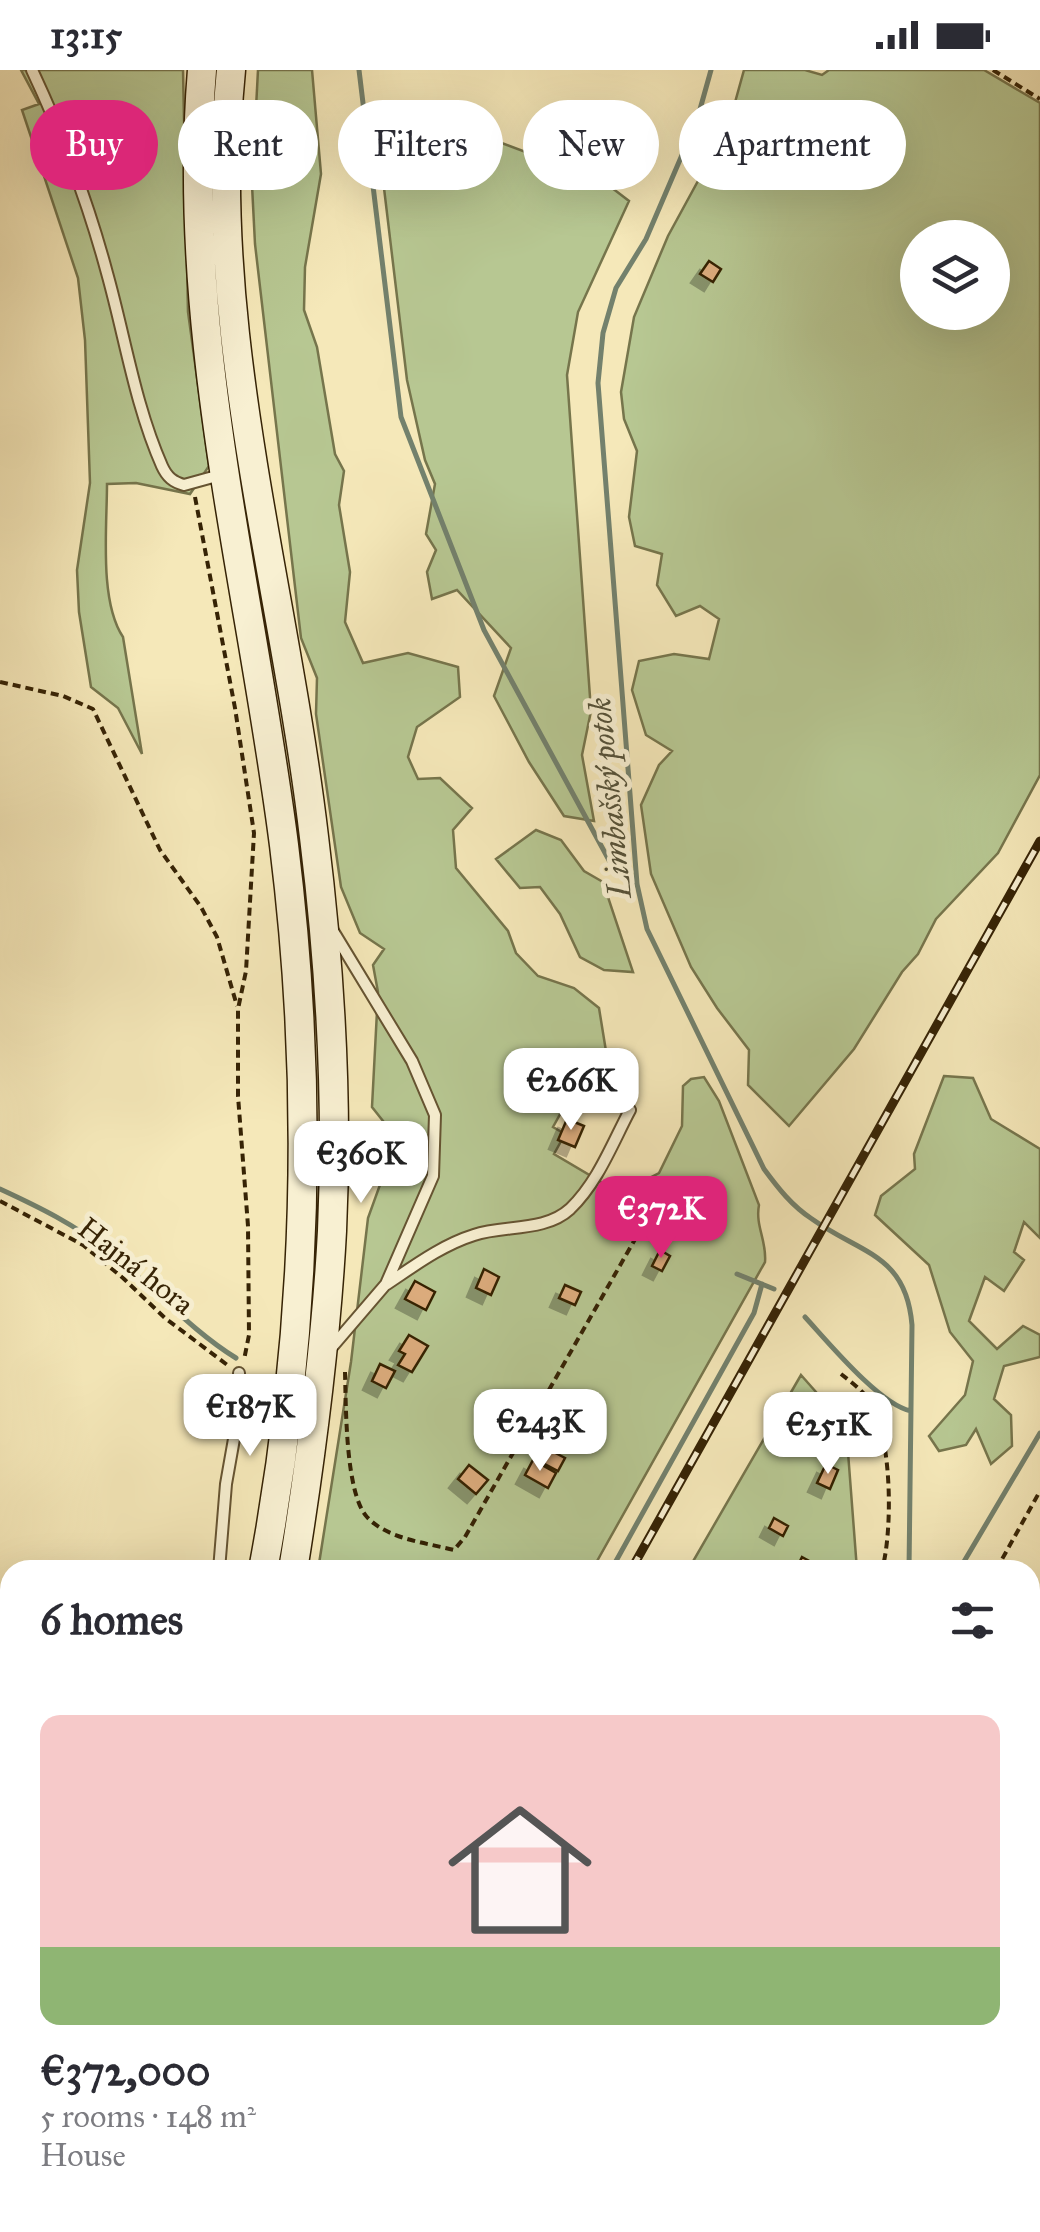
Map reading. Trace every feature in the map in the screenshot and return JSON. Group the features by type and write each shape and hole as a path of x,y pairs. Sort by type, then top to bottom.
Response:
{"main road":[{"path":"202,70 197,162 200,290 225,474 284,841 304,1098 302,1225 292,1356 263,1560"},
{"path":"232,70 228,232 240,374 314,836 322,913 332,1146 332,1230 322,1359 293,1560"}],"lane":[{"path":"32,70 76,170 107,270 145,420 161,464 175,483 192,486 225,474"},
{"path":"322,913 412,1061 436,1115 433,1176 386,1284"},
{"path":"322,1359 386,1284 444,1247 476,1234 535,1225 567,1212 592,1183 630,1110"},
{"path":"221,1560 226,1484 240,1405 239,1373"}],"path":[{"path":"993,70 1040,99"},
{"path":"192,486 228,669 254,832 246,971 238,1010 249,1335 239,1373"},
{"path":"0,682 62,696 93,710 160,850 202,907 218,937 238,1010"},
{"name":"Hajná hora","path":"0,1201 83,1245 165,1318 239,1373"},
{"path":"344,1332 350,1462 355,1490 366,1516 404,1538 454,1550 465,1538 642,1227"},
{"path":"841,1374 869,1400 884,1440 888,1496 883,1560"},
{"path":"1002,1560 1040,1490"}],"green space":[{"path":"21,70 183,70 184,100 178,100 178,190 185,190 188,312 209,466 190,494 136,483 107,484 107,584 115,622 123,637 142,754 118,708 91,687 79,612 77,570 90,483 85,340 78,278 49,190 158,190 158,100 37,100"},
{"path":"258,70 312,70 315,100 256,100"},
{"path":"744,70 805,70 822,75 829,70 984,70 1040,103 1040,775 998,853 936,919 918,954 902,972 854,1049 789,1126 748,1085 749,1050 691,967 651,874 641,805 659,765 672,751 646,735 632,690 639,661 674,654 709,659 719,619 700,606 676,616 657,585 662,554 635,546 629,517 637,451 624,419 621,392 634,317 668,236 693,190 906,190 906,100 736,100"},
{"path":"30,107 30,134 22,110"},
{"path":"318,139 321,174 305,267 304,310 317,347 335,454 344,471 339,505 350,572 345,622 363,663 408,653 458,667 460,697 417,727 408,757 418,779 440,778 472,808 453,830 456,868 508,931 516,953 538,976 574,988 599,1008 611,1082 600,1084 582,1107 568,1100 553,1127 565,1134 554,1154 620,1193 659,1173 682,1126 683,1086 691,1079 704,1077 719,1101 759,1205 765,1262 598,1560 320,1560 351,1362 368,1218 385,1171 391,1131 372,1107 378,992 373,965 384,949 360,933 341,887 316,714 317,678 301,638 255,244 252,190 318,190"},
{"path":"503,144 523,151 523,190 615,190 629,201 578,312 567,375 591,711 582,755 594,821 564,816 529,762 494,696 511,648 457,590 432,599 427,572 436,550 426,534 435,484 425,460 407,380 384,190 503,190"},
{"path":"536,830 561,840 584,871 603,882 633,972 604,970 580,957 560,914 540,887 520,888 496,859"},
{"path":"944,1076 973,1078 991,1119 1040,1149 1040,1238 1024,1222 1014,1252 1024,1260 1004,1291 985,1277 969,1321 997,1349 1023,1326 1040,1335 1040,1357 1004,1366 994,1399 1011,1415 1012,1446 991,1464 976,1429 966,1445 939,1451 929,1436 965,1395 973,1361 950,1332 929,1265 875,1215 881,1196 915,1169 914,1154"},
{"path":"801,1375 846,1426 856,1560 694,1560"}],"building":[{"path":"709,261 721,269 713,282 700,274"},
{"path":"567,1119 584,1126 575,1147 558,1140"},
{"path":"660,1250 670,1256 662,1271 652,1266"},
{"path":"484,1269 499,1277 491,1295 476,1288"},
{"path":"415,1281 435,1292 426,1310 405,1299"},
{"path":"565,1285 581,1292 575,1305 559,1298"},
{"path":"409,1335 428,1346 412,1372 398,1365 405,1354 399,1351"},
{"path":"380,1364 395,1371 386,1388 372,1381"},
{"path":"579,1391 595,1399 590,1408 574,1400"},
{"path":"564,1418 579,1425 575,1434 560,1426"},
{"path":"546,1448 565,1458 558,1471 539,1461"},
{"path":"533,1460 556,1473 548,1488 525,1475"},
{"path":"826,1464 838,1470 830,1489 817,1483"},
{"path":"469,1465 488,1480 476,1494 458,1479"},
{"path":"774,1518 788,1526 783,1536 769,1528"}],"waterway":[{"path":"359,70 401,417 484,630 610,862 637,884"},
{"name":"Limbašský potok","path":"711,70 697,120 646,239 616,288 603,333 598,383 637,884 647,929 764,1169 805,1214 878,1258 901,1283 912,1325 909,1560"},
{"path":"0,1189 57,1217 96,1242 236,1358"},
{"path":"737,1274 774,1289"},
{"path":"617,1560 754,1313 762,1284"},
{"path":"805,1317 870,1385 911,1411"},
{"path":"965,1560 1040,1433"}],"railway":[{"path":"637,1560 1040,841"}]}
